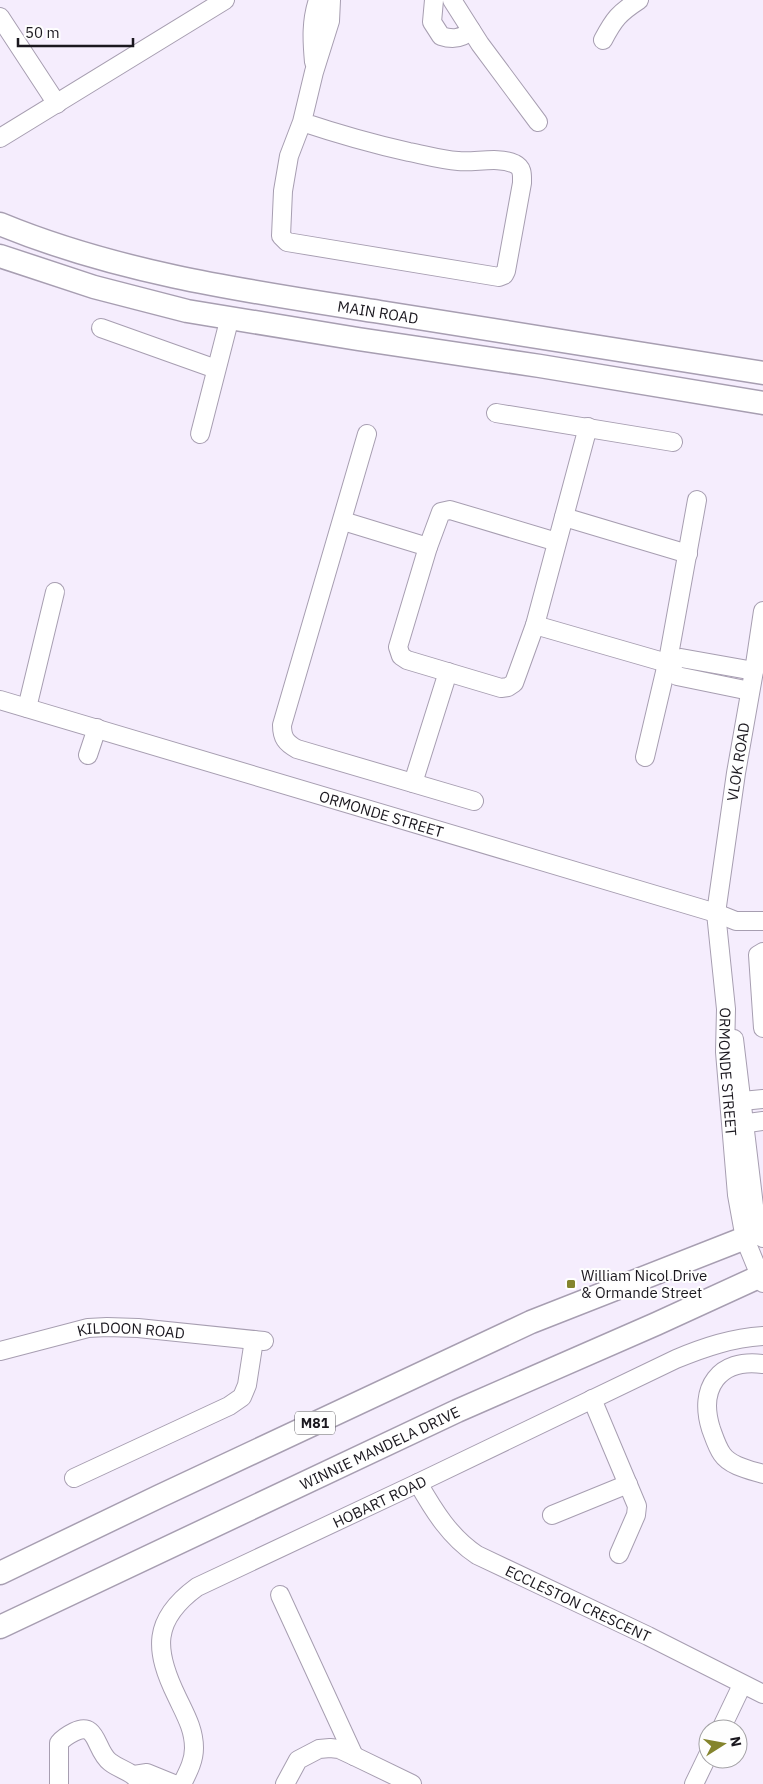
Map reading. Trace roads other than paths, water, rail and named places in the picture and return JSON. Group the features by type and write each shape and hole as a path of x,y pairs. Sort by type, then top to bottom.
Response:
{"main road":[{"name":"MAIN ROAD","path":"0,224 56,245 126,266 222,286 763,373"},
{"name":"MAIN ROAD","path":"0,256 94,288 187,311 358,340 540,366 763,403"},
{"name":"M81","path":"0,1574 178,1487 531,1322 758,1235"},
{"name":"WINNIE MANDELA DRIVE","path":"0,1627 456,1411 762,1278"},
{"path":"0,1641 48,1605"}],"street":[{"path":"314,72 312,30 313,16 318,0"},
{"path":"302,122 336,134 433,157 458,161 508,162 520,168 523,173 522,183 504,275 498,277 284,240 280,236 286,174 293,144 302,122 314,72 330,21 331,0"},
{"path":"434,0 432,22 441,36 452,39 460,38 471,30"},
{"path":"452,0 471,30 538,122"},
{"path":"603,40 613,21 624,10 639,0"},
{"path":"0,138 57,104 212,3"},
{"path":"0,17 57,104"},
{"path":"200,434 230,317"},
{"path":"101,328 216,369"},
{"path":"496,413 672,442"},
{"path":"557,542 450,510 439,515 398,650 401,656 407,660 501,688 512,686 535,625 588,428"},
{"path":"367,434 282,725 282,732 286,742 297,749 474,801"},
{"path":"645,756 667,663 697,500"},
{"path":"564,517 688,554"},
{"path":"343,521 428,547"},
{"path":"27,708 55,592"},
{"name":"VLOK ROAD","path":"726,1009 716,913 736,773 763,611"},
{"path":"535,625 667,663 681,658 754,672"},
{"path":"667,663 677,676 750,691"},
{"path":"413,783 448,672"},
{"name":"ORMONDE STREET","path":"0,700 716,913 736,921 763,920"},
{"path":"88,755 96,728"},
{"path":"763,952 758,955 763,1028"},
{"name":"ORMONDE STREET","path":"726,1009 736,1044 737,1195 758,1235 762,1278"},
{"path":"735,1102 763,1099"},
{"path":"737,1125 763,1121"},
{"name":"KILDOON ROAD","path":"0,1351 88,1328 107,1327 138,1328 259,1341 242,1397 229,1406 74,1478"},
{"name":"HOBART ROAD","path":"182,1784 193,1758 193,1737 190,1725 164,1666 160,1641 169,1614 181,1599 197,1587 705,1346 747,1337 763,1336"},
{"path":"763,1364 749,1363 732,1367 712,1383 707,1393 708,1421 722,1454 739,1466 763,1474"},
{"path":"592,1399 638,1511 619,1554"},
{"name":"ECCLESTON CRESCENT","path":"418,1483 431,1506 453,1536 477,1555 648,1636 763,1694"},
{"path":"552,1515 628,1484"},
{"path":"280,1595 354,1756"},
{"path":"726,1719 742,1685"},
{"path":"59,1784 59,1743 62,1739 82,1729 88,1729 92,1732 102,1755 138,1780 147,1773 174,1784"},
{"path":"286,1784 298,1760 308,1754 330,1748 339,1749 354,1756 392,1780 412,1784"},
{"path":"694,1784 702,1769"}],"place":[{"name":"William Nicol Drive & Ormande Street","path":"571,1284"}]}
